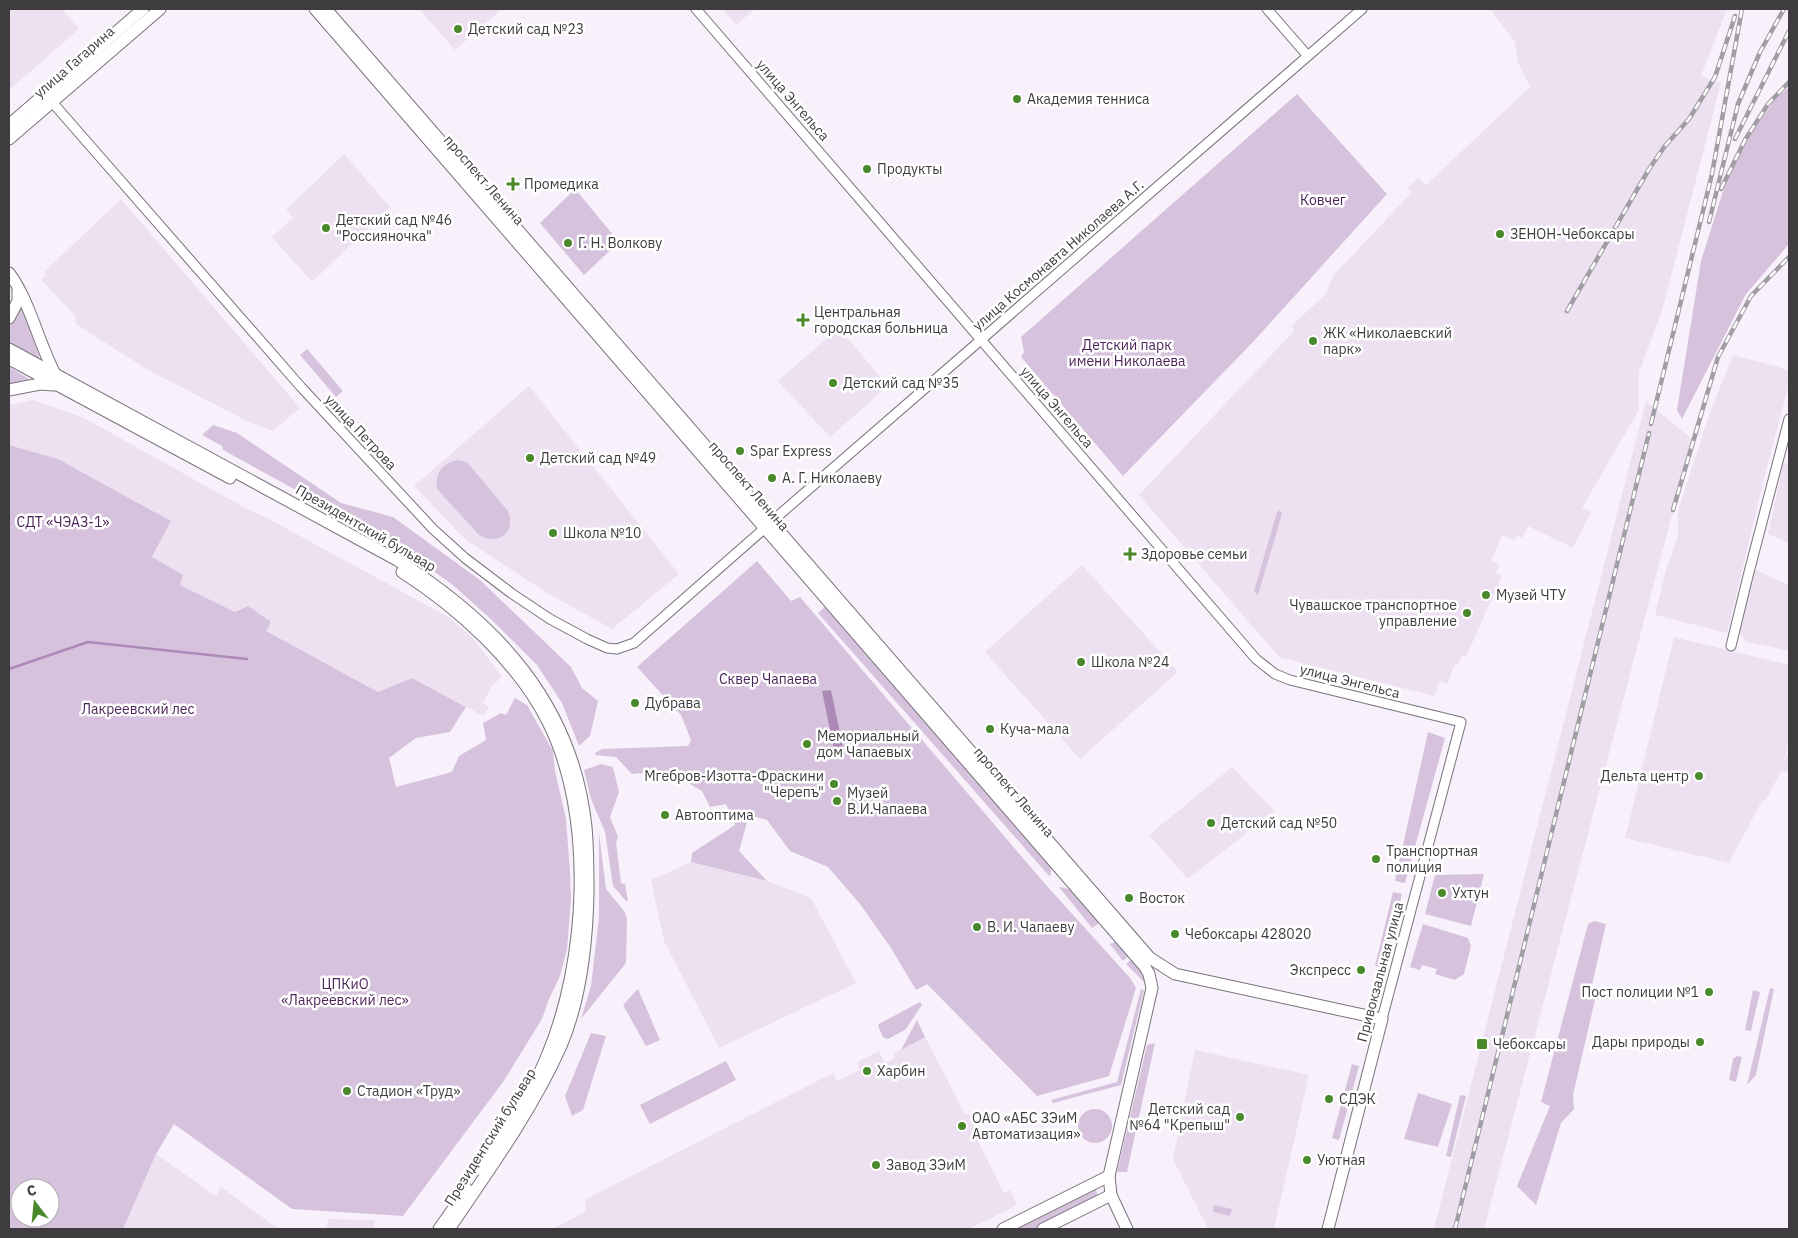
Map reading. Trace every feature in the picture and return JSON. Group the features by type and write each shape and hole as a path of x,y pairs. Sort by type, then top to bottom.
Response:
{"main road":[{"name":"улица Гагарина","path":"9,139 48,98 144,9"},
{"name":"улица Гагарина","path":"9,125 48,98 160,9"},
{"name":"проспект Ленина","path":"315,9 1144,952 1160,966 1175,974 1382,1019"},
{"name":"проспект Ленина","path":"326,9 1134,952 1149,974 1152,988"},
{"path":"9,273 18,288 56,380 9,390"},
{"path":"9,318 18,301 18,288"},
{"name":"Президентский бульвар","path":"9,349 56,380 386,562 412,579 442,600 486,640 516,674 548,721 570,786 579,846 579,905 572,972 557,1033 546,1058 531,1088 468,1187 445,1228"},
{"name":"Президентский бульвар","path":"9,359 56,380"},
{"path":"1127,1229 1111,1195 1108,1176 1152,988 1161,978 1175,974"},
{"name":"Привокзальная улица","path":"1328,1229 1382,1019"},
{"path":"1003,1229 1108,1176"},
{"path":"1043,1229 1111,1195"}],"street":[{"name":"улица Энгельса","path":"696,9 1256,659 1267,669 1290,680 1461,722"},
{"path":"1267,9 1307,55"},
{"name":"улица Космонавта Николаева А.Г.","path":"702,582 1362,9"},
{"name":"улица Петрова","path":"48,98 295,380 432,529 465,558 511,593 550,619 587,639 607,648 617,650 634,643 702,582"},
{"path":"1731,646 1789,419"},
{"name":"Привокзальная улица","path":"1382,1019 1461,722"}],"shaded area":[{"path":"9,9 62,9 79,29 9,90"},
{"name":"Детский сад №23","path":"419,9 502,9 455,50"},
{"path":"722,9 755,9 736,25"},
{"path":"1490,9 1727,9 1701,76 1721,83 1662,311 1639,372 1639,410 1582,508 1591,512 1573,548 1528,526 1522,538 1517,535 1515,540 1502,535 1491,561 1500,565 1496,573 1502,576 1466,657 1462,655 1458,665 1455,664 1447,684 1440,681 1434,696 1279,657 1139,495 1295,330 1291,326 1326,294 1333,276 1412,192 1408,187 1418,178 1426,185 1530,87 1518,63 1515,42"},
{"name":"Детский сад №46 \"Россияночка\"","path":"344,154 390,207 312,282 272,237 293,218 286,210"},
{"path":"121,199 300,408 273,431 249,422 148,370 76,324 75,315 41,280 46,275 44,272"},
{"name":"Детский сад №35","path":"839,328 888,386 830,437 778,381"},
{"path":"1733,355 1789,370 1789,384 1727,633 1655,615 1665,573 1678,536 1678,511 1709,415"},
{"name":"Школа №10","path":"529,386 679,574 612,629 547,593 466,540 414,486"},
{"path":"33,400 84,418 249,510 447,616 474,639 502,677 492,686 483,702 489,707 483,716 412,678 378,692 265,631 235,612 180,585 182,575 152,558 171,521 58,459 9,445 9,405"},
{"path":"1646,401 1692,439 1484,1229 1434,1229"},
{"path":"1783,463 1789,465 1789,543 1768,534"},
{"name":"Школа №24","path":"1082,565 1178,672 1080,759 985,652"},
{"path":"1754,569 1789,585 1789,651 1746,642 1739,631"},
{"path":"1674,637 1789,665 1789,743 1782,767 1789,749 1789,773 1781,771 1766,800 1762,801 1729,863 1625,838"},
{"path":"831,690 843,747 834,749 822,691"},
{"name":"Детский сад №50","path":"1232,767 1275,811 1188,879 1149,835"},
{"path":"691,862 767,881 811,898 856,983 719,1048 664,941 651,880"},
{"path":"925,1037 965,1114 968,1113 980,1137 977,1139 1004,1193 1010,1190 1017,1205 969,1229 552,1229 585,1212 586,1199 833,1073 837,1081 860,1070 857,1062 879,1051 885,1063 895,1058 893,1054"},
{"name":"Детский сад №64 \"Крепыш\"","path":"1195,1050 1309,1075 1274,1229 1208,1229 1173,1159"},
{"path":"156,1154 216,1196 221,1187 279,1229 123,1229"},
{"path":"329,1219 375,1220 374,1229 326,1229"}],"green space":[{"path":"1789,87 1789,244 1746,294 1682,419 1677,410 1701,261 1728,175 1751,134 1774,100"},
{"name":"Детский парк имени Николаева","path":"1297,94 1387,194 1252,343 1123,476 1021,357 1024,352 1021,337"},
{"path":"575,189 619,242 584,275 540,223"},
{"path":"21,303 41,362 9,343 9,325 16,318"},
{"path":"307,349 343,391 336,397 300,355"},
{"path":"9,367 29,379 9,384"},
{"path":"213,425 237,433 341,503 393,517 480,580 571,667 582,688 598,701 590,736 579,746 562,703 537,665 453,585 398,546 223,450 222,446 202,435"},
{"path":"9,445 58,459 171,521 152,557 183,575 180,585 235,612 248,606 271,622 266,631 378,692 412,678 466,707 450,732 416,738 389,758 396,787 452,772 459,756 486,740 483,723 501,713 506,715 515,698 527,705 553,751 555,771 566,819 571,898 567,949 560,976 542,1019 503,1082 403,1216 292,1209 174,1124 156,1154 123,1229 9,1229"},
{"path":"458,460 467,462 508,511 510,525 508,531 500,538 494,539 480,536 437,489 437,478 441,469 448,463"},
{"path":"1280,510 1282,514 1258,595 1254,591 1277,512"},
{"name":"Сквер Чапаева","path":"757,561 791,601 800,597 1046,885 1131,979 1136,988 1109,1076 1037,1096 927,984 916,990 891,948 860,904 828,867 790,851 767,820 749,815 739,851 767,881 691,862 692,853 735,825 726,804 710,807 702,791 668,771 632,774 616,757 595,755 595,753 602,749 688,746 691,740 681,715 637,667"},
{"path":"826,606 1052,866 1050,877 818,613"},
{"path":"1428,732 1445,738 1405,883 1395,881"},
{"path":"601,764 613,767 619,792 610,817 618,837 616,842 621,883 625,884 628,901 613,886 605,832 591,799 584,770"},
{"path":"599,833 606,889 625,912 627,920 626,963 581,1019 591,986 599,917"},
{"path":"1484,874 1471,926 1425,914 1435,875"},
{"path":"1059,887 1075,890 1095,912 1098,924 1092,928"},
{"path":"1393,892 1402,894 1384,968 1375,966"},
{"path":"1594,921 1606,924 1591,989 1597,991 1573,1095 1574,1109 1561,1123 1536,1205 1517,1186 1550,1106 1541,1102 1588,924"},
{"path":"1423,924 1468,938 1471,946 1464,974 1455,980 1435,974 1437,969 1422,965 1420,970 1410,967"},
{"path":"1115,942 1130,955 1123,961 1110,944"},
{"path":"1133,958 1145,977 1145,983 1126,964"},
{"path":"1770,988 1774,989 1756,1075 1747,1085"},
{"path":"638,989 660,1040 646,1046 623,1005"},
{"path":"1141,989 1144,990 1121,1085 1053,1103 1051,1100 1117,1082"},
{"path":"1753,990 1760,992 1751,1031 1745,1030"},
{"path":"920,1002 922,1005 905,1030 888,1039 883,1037 878,1026 879,1024"},
{"path":"917,1020 925,1037 901,1050"},
{"path":"591,1033 606,1036 583,1110 572,1116 565,1096"},
{"path":"1155,1043 1127,1172 1117,1172 1147,1045"},
{"path":"1737,1056 1742,1057 1736,1082 1729,1080 1733,1059"},
{"path":"726,1061 736,1080 650,1124 640,1105"},
{"path":"1352,1064 1359,1066 1339,1140 1332,1138"},
{"path":"1418,1093 1452,1104 1438,1147 1404,1139"},
{"path":"1460,1095 1466,1096 1451,1157 1446,1156"},
{"path":"1095,1109 1107,1114 1112,1126 1107,1138 1095,1143 1083,1138 1078,1126 1083,1114"},
{"path":"1096,1189 1098,1198 1037,1229 1012,1229"},
{"path":"1214,1205 1232,1209 1230,1216 1213,1212"}],"waterway":[{"path":"9,669 88,642 247,659"}],"railway":[{"path":"1651,424 1712,174 1742,9"},
{"path":"1709,222 1738,104 1760,52 1784,9"},
{"path":"1567,311 1649,169 1665,146 1689,119 1715,77 1735,16"},
{"path":"1735,139 1789,31"},
{"path":"1721,189 1745,140 1768,104 1789,82"},
{"path":"1673,510 1718,357 1751,296 1789,257"},
{"path":"1455,1229 1649,433"}],"place":[{"name":"Детский сад №23","path":"458,29"},
{"name":"Академия тенниса","path":"1017,99"},
{"name":"Продукты","path":"867,169"},
{"name":"Промедика","path":"513,184"},
{"name":"Детский сад №46 \"Россияночка\"","path":"326,228"},
{"name":"ЗЕНОН-Чебоксары","path":"1500,234"},
{"name":"Г. Н. Волкову","path":"568,243"},
{"name":"Центральная городская больница","path":"803,320"},
{"name":"ЖК «Николаевский парк»","path":"1313,341"},
{"name":"Детский сад №35","path":"833,383"},
{"name":"Spar Express","path":"740,451"},
{"name":"Детский сад №49","path":"530,458"},
{"name":"А. Г. Николаеву","path":"772,478"},
{"name":"Школа №10","path":"553,533"},
{"name":"Здоровье семьи","path":"1130,554"},
{"name":"Музей ЧТУ","path":"1486,595"},
{"name":"Чувашское транспортное управление","path":"1467,613"},
{"name":"Школа №24","path":"1081,662"},
{"name":"Дубрава","path":"635,703"},
{"name":"Куча-мала","path":"990,729"},
{"name":"Мемориальный дом Чапаевых","path":"807,744"},
{"name":"Дельта центр","path":"1699,776"},
{"name":"Мгебров-Изотта-Фраскини \"Черепъ\"","path":"834,784"},
{"name":"Музей В.И.Чапаева","path":"837,801"},
{"name":"Автооптима","path":"665,815"},
{"name":"Детский сад №50","path":"1211,823"},
{"name":"Транспортная полиция","path":"1376,859"},
{"name":"Ухтун","path":"1442,893"},
{"name":"Восток","path":"1129,898"},
{"name":"В. И. Чапаеву","path":"977,927"},
{"name":"Чебоксары 428020","path":"1175,934"},
{"name":"Экспресс","path":"1361,970"},
{"name":"Пост полиции №1","path":"1709,992"},
{"name":"Дары природы","path":"1700,1042"},
{"name":"Чебоксары","path":"1482,1044"},
{"name":"Харбин","path":"867,1071"},
{"name":"Стадион «Труд»","path":"347,1091"},
{"name":"СДЭК","path":"1329,1099"},
{"name":"Детский сад №64 \"Крепыш\"","path":"1240,1117"},
{"name":"ОАО «АБС ЗЭиМ Автоматизация»","path":"962,1126"},
{"name":"Уютная","path":"1307,1160"},
{"name":"Завод ЗЭиМ","path":"876,1165"}],"park label":[{"name":"Ковчег","path":"1323,200"},
{"name":"СДТ «ЧЭАЗ-1»","path":"63,522"},
{"name":"Лакреевский лес","path":"138,709"},
{"name":"ЦПКиО «Лакреевский лес»","path":"345,992"}]}
